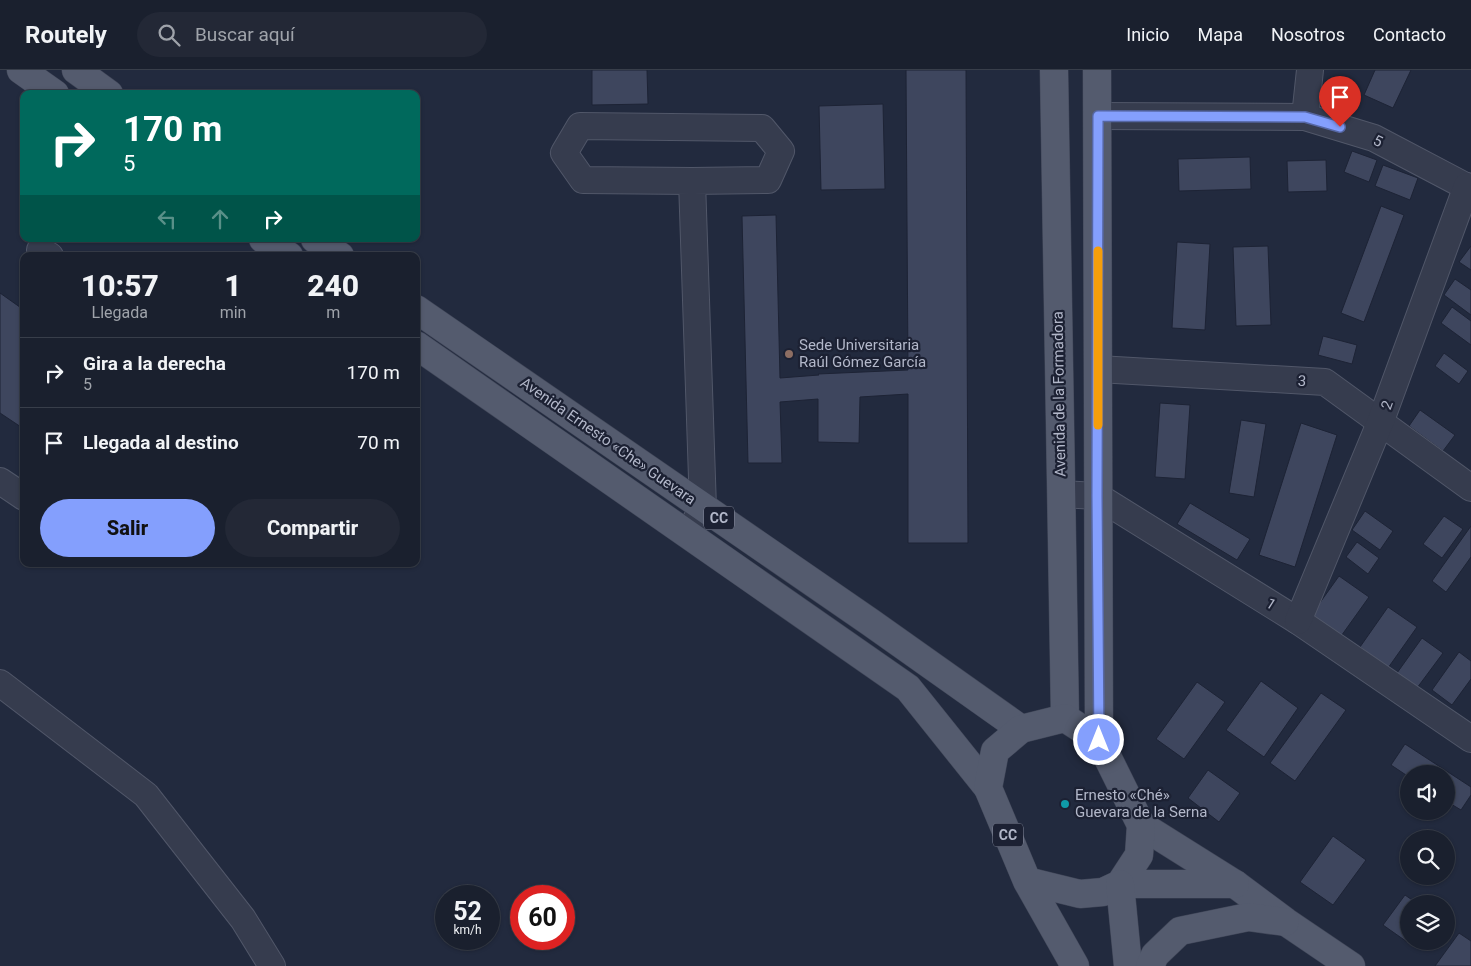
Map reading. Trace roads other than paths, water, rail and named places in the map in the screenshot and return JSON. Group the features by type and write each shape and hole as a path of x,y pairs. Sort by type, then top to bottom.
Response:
{"main road":[{"path":"21,70 49,90"},
{"path":"76,70 104,90"},
{"name":"Avenida de la Formadora","path":"1054,70 1065,718"},
{"path":"1097,70 1099,740 1141,825 1139,855 1120,884 1128,966"},
{"path":"267,242 282,252"},
{"path":"319,242 334,252"},
{"name":"Avenida Ernesto «Che» Guevara","path":"420,312 862,616 1021,729"},
{"name":"Avenida Ernesto «Che» Guevara","path":"420,348 908,688 988,788"},
{"path":"988,788 995,751 1021,729 1065,718 1099,740"},
{"name":"CC","path":"988,788 1027,881 1075,966"},
{"path":"1141,825 1234,884 1351,966"},
{"path":"1027,881 1080,894 1103,892 1120,884 1234,884"},
{"path":"1150,966 1156,954 1180,931 1248,917 1286,922"}],"street":[{"path":"1305,117 1310,70"},
{"name":"5","path":"1098,116 1305,117 1374,138 1469,188"},
{"path":"580,126 762,128 781,151 768,180 692,181 583,180 564,153 580,126"},
{"path":"688,534 703,508 692,181"},
{"name":"2","path":"1298,621 1380,422 1469,188"},
{"name":"3","path":"1098,369 1325,382 1471,488"},
{"path":"0,482 20,494"},
{"name":"1","path":"1061,494 1097,496 1298,621 1471,739"},
{"path":"0,683 146,795 243,919 272,966"}],"place":[{"name":"Sede Universitaria Raúl Gómez García","path":"789,354"},
{"name":"Ernesto «Ché» Guevara de la Serna","path":"1065,804"}]}
